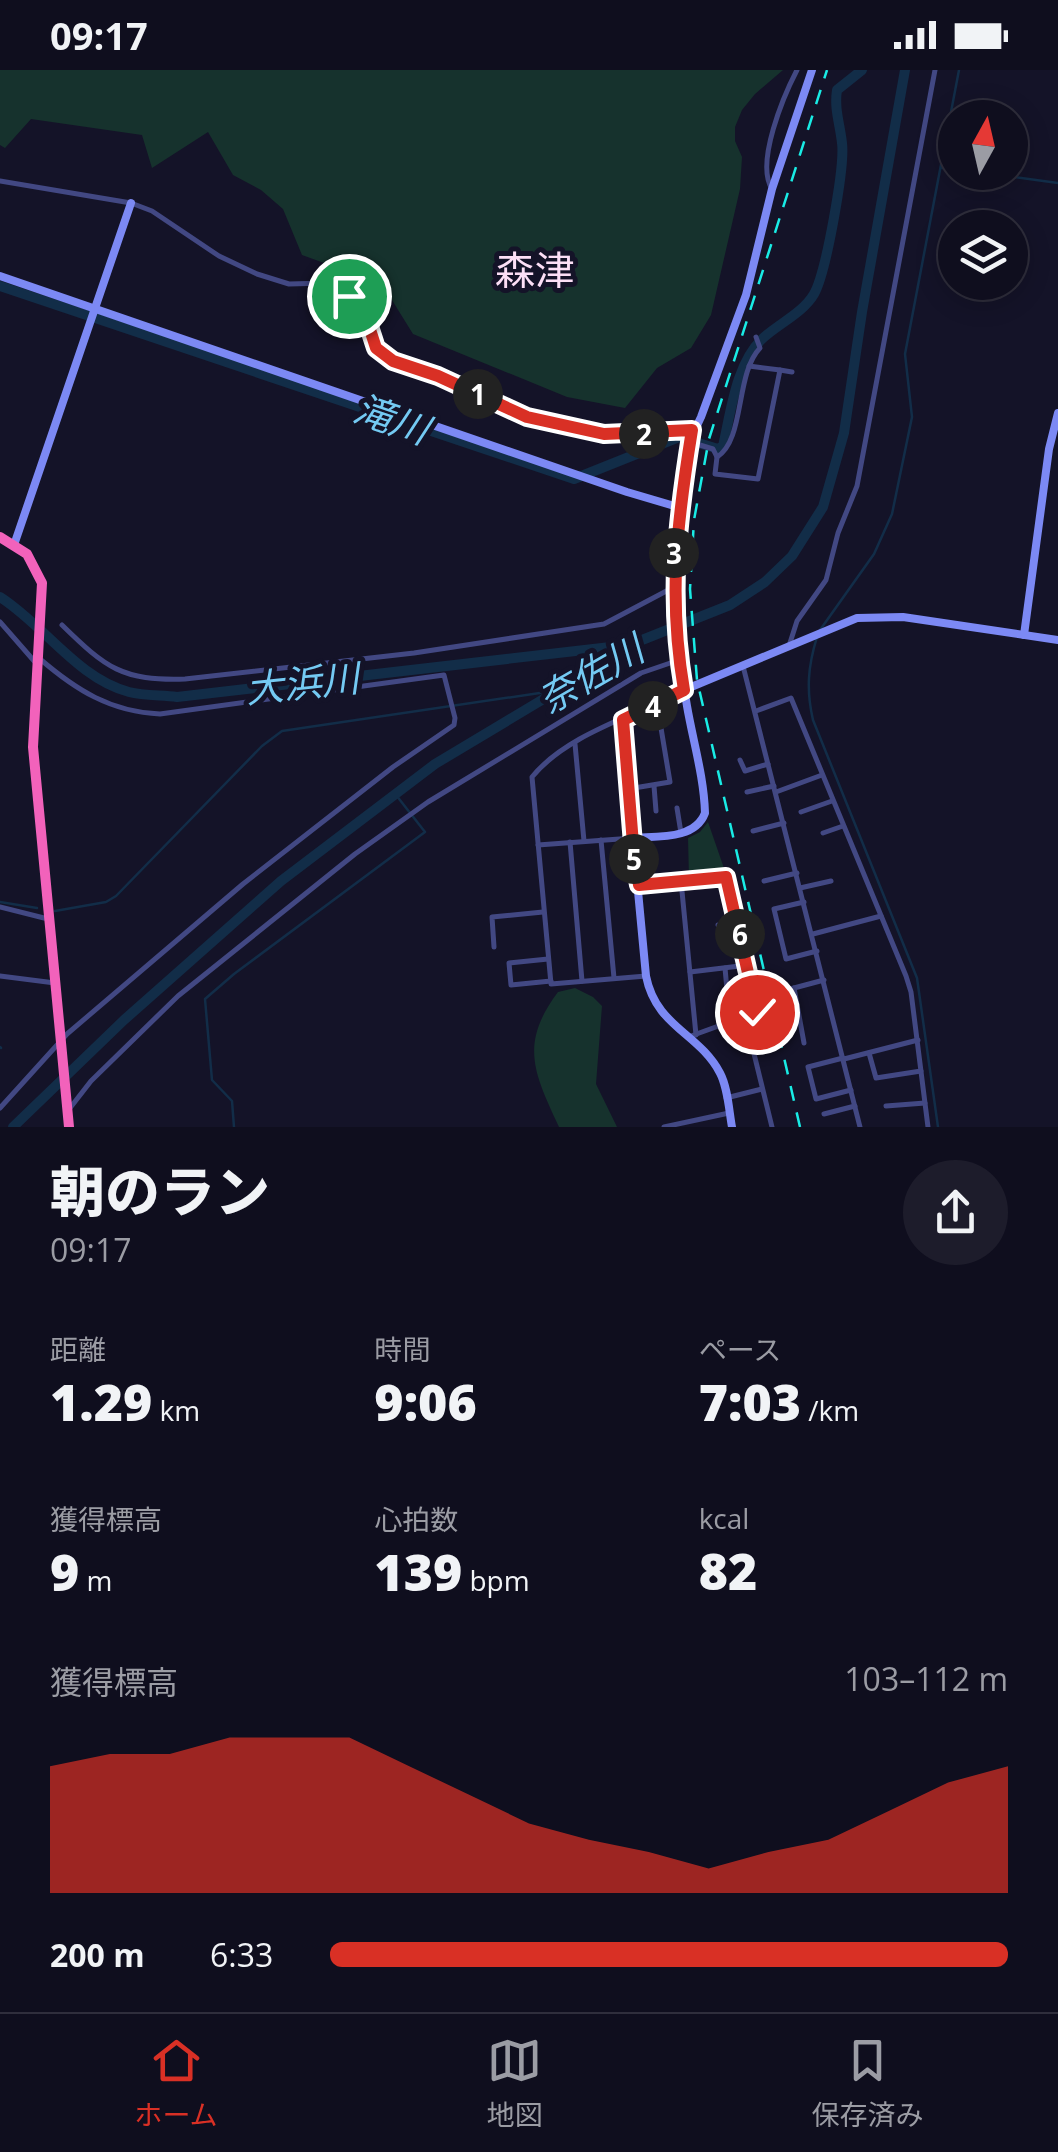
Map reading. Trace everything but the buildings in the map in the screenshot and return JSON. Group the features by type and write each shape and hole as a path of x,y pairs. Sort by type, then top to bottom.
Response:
{"highway":[{"path":"0,538 14,545 36,566 42,583 33,747 69,1127"}],"street":[{"path":"772,189 767,183 771,146 779,110 797,70"},
{"path":"538,845 681,833 697,826 706,813 679,660 674,587 678,507 692,430 701,417 746,295 772,189 812,70"},
{"path":"792,644 797,620 826,580 838,533 857,486 935,70"},
{"path":"771,146 785,151"},
{"path":"0,181 131,204 152,211 219,256 257,274 288,284 327,283 358,304 374,345 393,361 438,376 527,417 604,434 692,430"},
{"path":"14,545 131,204"},
{"path":"0,276 678,507"},
{"path":"717,457 728,447 749,366 760,348 756,338"},
{"path":"749,366 792,372"},
{"path":"690,442 714,448 715,474 758,479 780,370"},
{"path":"1024,635 1049,449 1058,413"},
{"path":"62,625 118,672 156,680 186,679 414,653 604,624 674,587"},
{"path":"551,981 533,774 596,728 623,720 684,690 857,618 903,617 1058,640"},
{"path":"0,622 84,694 148,714 188,712 444,675 455,718 454,725 242,884 67,1034 62,1046 0,1108"},
{"path":"67,1107 178,996 355,854 428,802 640,673 679,660"},
{"path":"743,666 860,1127"},
{"path":"756,711 791,698 882,916 912,992 928,1127"},
{"path":"628,789 670,782 657,704"},
{"path":"623,720 646,976 657,1009 692,1036 721,1074 732,1127"},
{"path":"575,743 584,841"},
{"path":"740,760 746,771 768,764"},
{"path":"748,792 822,776"},
{"path":"654,786 656,811"},
{"path":"801,812 832,801"},
{"path":"677,808 681,833"},
{"path":"753,831 784,823"},
{"path":"824,833 842,826"},
{"path":"601,840 614,978"},
{"path":"570,842 582,980"},
{"path":"764,881 797,873"},
{"path":"639,885 726,877 757,1012 692,1036"},
{"path":"681,881 692,1036"},
{"path":"800,888 831,881"},
{"path":"804,902 774,909 786,959 817,951"},
{"path":"0,906 48,918"},
{"path":"494,948 492,917 543,912"},
{"path":"813,934 882,916"},
{"path":"718,925 738,924"},
{"path":"548,959 509,963 510,986 646,976"},
{"path":"690,972 748,965"},
{"path":"725,968 730,1022"},
{"path":"0,976 55,983"},
{"path":"779,992 824,980"},
{"path":"794,988 804,1043"},
{"path":"745,1017 772,1127"},
{"path":"851,1090 816,1098 808,1067 918,1040"},
{"path":"869,1053 876,1078 922,1071"},
{"path":"726,1098 762,1090"},
{"path":"886,1106 926,1102"},
{"path":"824,1114 855,1106"},
{"path":"664,1127 730,1113"}],"green space":[{"path":"0,70 783,70 755,94 735,127 735,141 742,157 740,189 711,315 691,348 657,368 625,408 567,397 413,334 382,284 302,255 283,209 261,190 233,175 208,132 152,168 142,135 31,119 5,148 0,145"},
{"path":"708,822 726,874 689,878 688,838"},
{"path":"575,988 602,1006 596,1084 617,1127 559,1127 537,1074 534,1059 538,1027 558,992"}],"waterway":[{"name":"滝川","path":"0,286 574,479 679,437 718,449 723,446 736,389 753,349 803,307 819,282 841,174 837,90 862,70"},
{"name":"奈佐川","path":"13,1127 124,1020 281,881 435,764 642,640 730,605 765,582 792,556 823,507 844,433 905,70"},
{"path":"820,630 874,554 892,514 912,417 905,354 959,70"},
{"path":"1028,179 1058,183"},
{"name":"大浜川","path":"0,597 93,675 129,692 147,695 177,697 628,645"},
{"path":"817,637 809,678 813,720 917,978 938,1127"},
{"path":"55,911 106,902 116,896 262,746 282,731 553,691"},
{"path":"234,1127 232,1101 212,1080 205,999 425,832 396,795"},
{"path":"0,902 37,908"}],"railway":[{"path":"800,1127 697,680 690,589 694,520 709,439 827,70"}],"district":[{"name":"森津","path":"535,269"}],"route":[{"path":"349,296 364,311 376,348 393,361 438,376 527,417 604,434 692,430 678,507 674,566 684,690 623,720 634,856 639,885 726,877 757,1012"}]}
